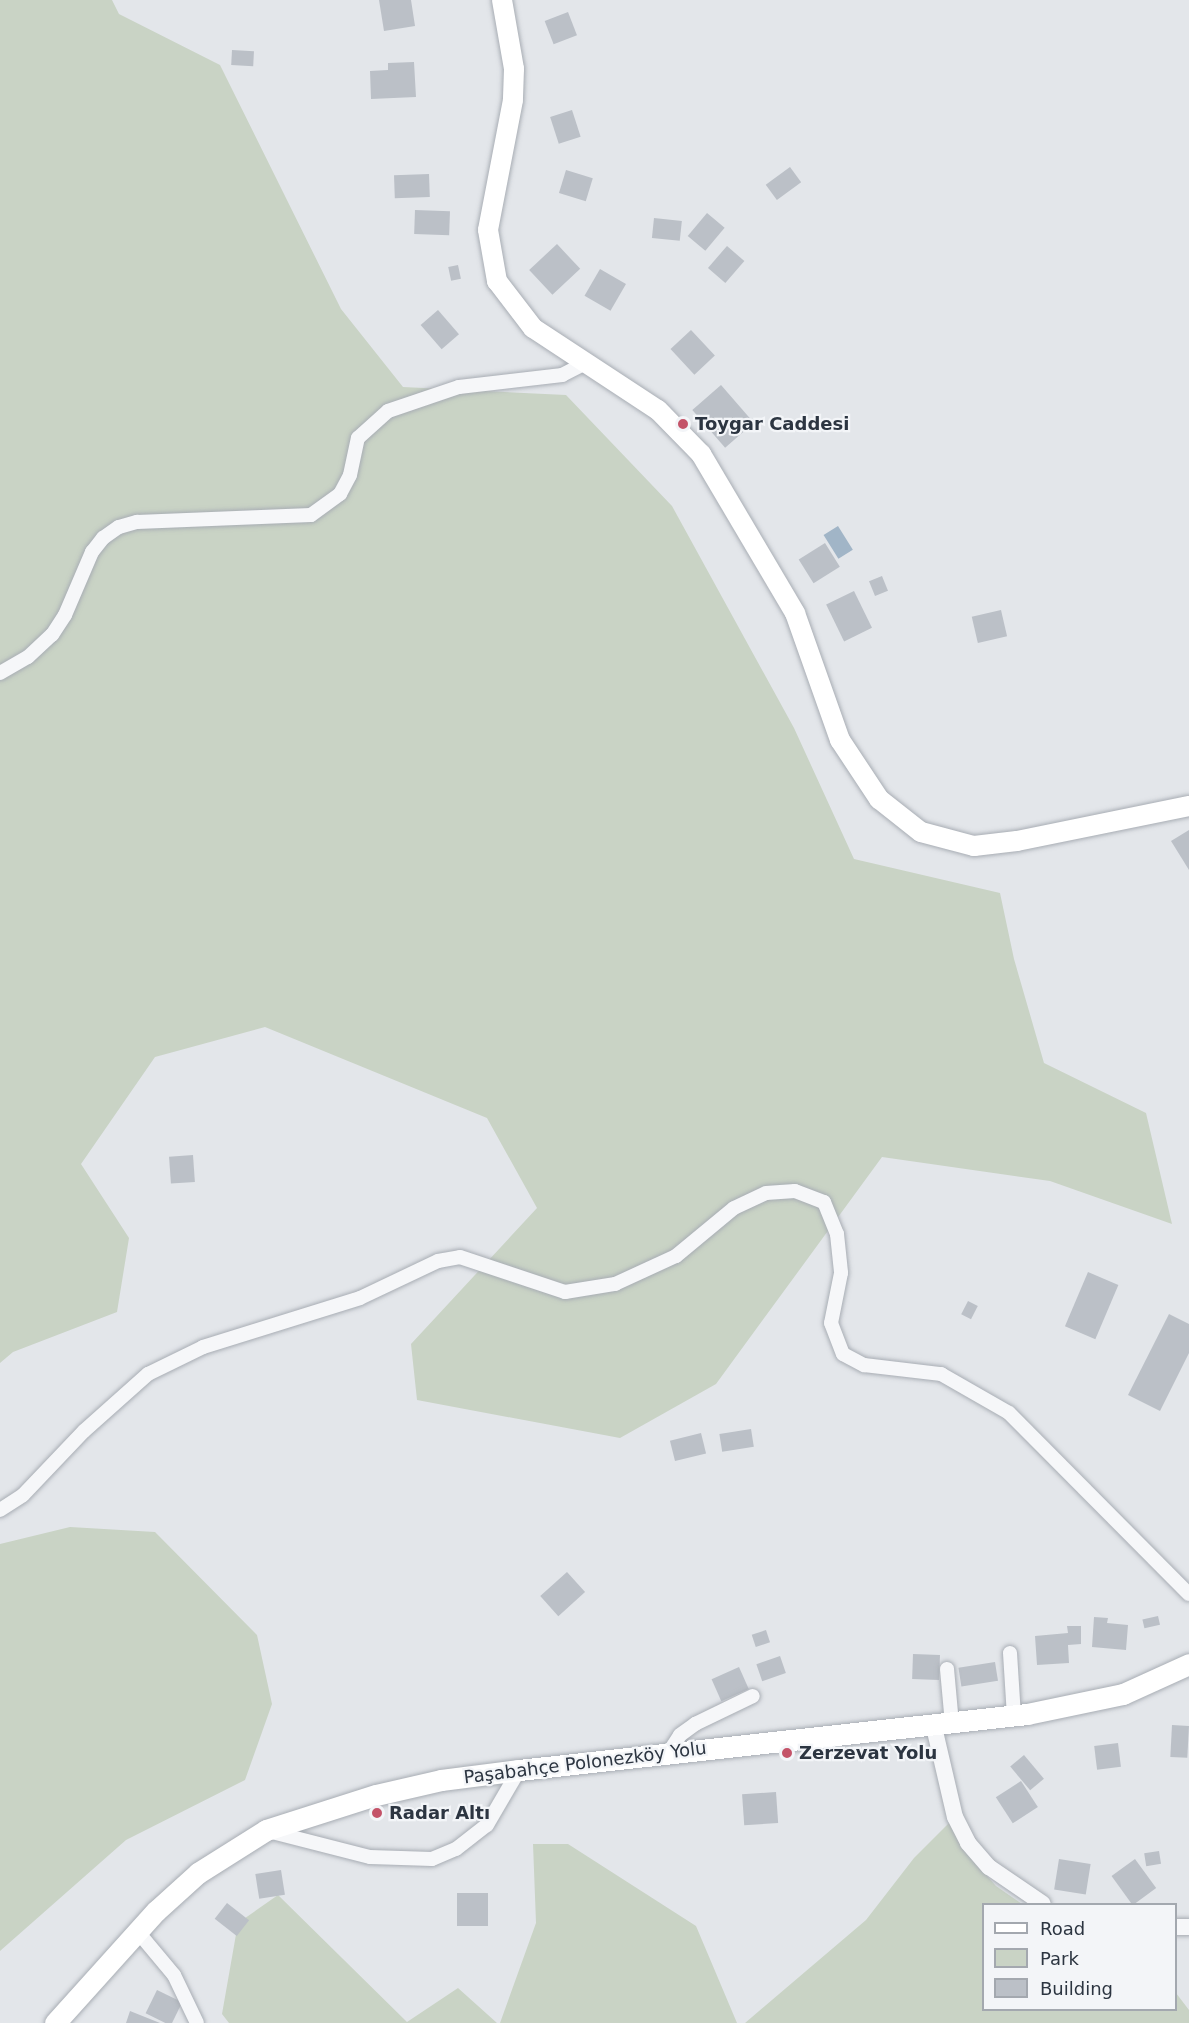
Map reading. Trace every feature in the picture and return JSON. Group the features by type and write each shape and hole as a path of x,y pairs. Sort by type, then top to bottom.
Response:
{"main road":[{"path":"502,0 514,69 513,100 488,230 491,267 518,313 546,338 658,410 701,454 795,613 832,720 852,762 879,799 905,822 948,842 994,845 1189,806"},
{"name":"Paşabahçe Polonezköy Yolu","path":"55,2023 138,1932 198,1873 266,1830 376,1795 441,1780 519,1770 1014,1716 1123,1694 1189,1664"}],"street":[{"path":"0,673 28,657 52,635 65,615 92,552 103,537 118,527 137,522 311,515 340,494 351,475 358,438 388,411 459,387 562,375 586,363"},
{"path":"0,1510 23,1495 84,1431 148,1374 203,1347 360,1298 449,1259 460,1257 565,1292 615,1284 676,1256 734,1208 766,1193 795,1191 824,1202 837,1234 841,1273 831,1323 843,1354 864,1365 941,1374 1009,1413 1189,1594"},
{"path":"1010,1653 1014,1716"},
{"path":"947,1669 943,1725 955,1817 968,1843 989,1867 1040,1903"},
{"path":"669,1752 680,1735 695,1724 753,1696"},
{"path":"266,1830 370,1857 432,1859 456,1849 487,1825 519,1770"},
{"path":"138,1932 174,1975 197,2023"}],"green space":[{"path":"0,0 112,0 119,14 220,65 341,309 403,387 566,395 672,506 794,728 854,859 1000,893 1014,959 1044,1063 1146,1113 1172,1224 1050,1181 882,1157 716,1384 620,1438 417,1400 411,1344 537,1208 487,1118 265,1027 155,1057 81,1164 129,1238 117,1312 13,1352 0,1363"},
{"path":"70,1527 155,1532 257,1635 272,1704 245,1780 126,1840 0,1951 0,1544"},
{"path":"951,1821 971,1858 996,1886 1021,1903 982,1903 982,2011 1177,2011 1177,1994 1189,2010 1189,2023 745,2023 866,1920 914,1858"},
{"path":"533,1844 568,1844 696,1926 737,2023 500,2023 536,1923"},
{"path":"278,1895 407,2022 458,1988 497,2023 229,2023 222,2014 238,1923"}],"water":[{"path":"838,526 853,550 838,559 824,535"}],"building":[{"path":"379,0 411,0 415,26 384,31"},
{"path":"568,12 577,35 554,44 545,21"},
{"path":"232,50 254,51 253,66 231,65"},
{"path":"414,62 416,97 371,99 370,71 388,70 388,63"},
{"path":"572,110 581,137 559,144 550,117"},
{"path":"790,167 801,182 777,200 766,185"},
{"path":"566,170 593,178 586,201 559,193"},
{"path":"429,174 430,197 395,198 394,175"},
{"path":"415,210 450,211 449,235 414,234"},
{"path":"707,213 725,228 705,251 688,236"},
{"path":"654,218 682,221 680,241 652,238"},
{"path":"557,244 580,269 552,295 529,270"},
{"path":"727,246 744,261 725,283 708,268"},
{"path":"458,265 461,279 451,281 448,267"},
{"path":"600,269 626,284 610,311 584,296"},
{"path":"438,310 459,334 442,349 421,325"},
{"path":"691,330 715,356 694,375 671,349"},
{"path":"721,385 754,423 725,448 692,410"},
{"path":"825,543 840,567 814,583 799,559"},
{"path":"882,576 888,591 875,596 869,581"},
{"path":"854,591 872,628 844,641 826,605"},
{"path":"1001,610 1007,636 978,643 972,617"},
{"path":"1189,830 1189,870 1171,841"},
{"path":"193,1155 195,1182 171,1184 169,1157"},
{"path":"1088,1272 1118,1285 1095,1339 1065,1326"},
{"path":"968,1301 978,1306 971,1319 961,1314"},
{"path":"1169,1314 1189,1324 1189,1353 1160,1411 1128,1395"},
{"path":"751,1429 754,1447 722,1452 719,1434"},
{"path":"701,1433 706,1453 675,1461 670,1441"},
{"path":"567,1572 585,1592 558,1616 540,1596"},
{"path":"1158,1616 1160,1625 1144,1628 1142,1620"},
{"path":"1094,1617 1108,1618 1107,1623 1128,1625 1126,1650 1092,1647"},
{"path":"1067,1626 1081,1626 1081,1644 1068,1645 1069,1663 1037,1665 1035,1636 1068,1633"},
{"path":"766,1630 770,1642 756,1647 752,1635"},
{"path":"913,1654 940,1655 939,1680 912,1679"},
{"path":"780,1656 786,1673 762,1681 756,1664"},
{"path":"995,1662 998,1681 961,1687 958,1668"},
{"path":"739,1667 749,1689 721,1701 712,1679"},
{"path":"1172,1725 1189,1726 1187,1758 1170,1757"},
{"path":"1118,1743 1121,1767 1097,1770 1094,1746"},
{"path":"1024,1755 1044,1779 1030,1790 1010,1767"},
{"path":"1021,1781 1038,1807 1013,1823 996,1797"},
{"path":"776,1792 778,1823 744,1825 742,1794"},
{"path":"1159,1851 1161,1864 1146,1866 1144,1853"},
{"path":"1059,1859 1091,1864 1086,1895 1054,1890"},
{"path":"1135,1859 1156,1888 1136,1903 1131,1903 1112,1876"},
{"path":"281,1870 285,1895 259,1899 255,1874"},
{"path":"457,1893 488,1893 488,1926 457,1926"},
{"path":"227,1903 249,1920 237,1936 215,1919"},
{"path":"157,1990 182,2002 172,2023 165,2023 146,2013"},
{"path":"130,2011 160,2023 126,2023"}],"place":[{"name":"Toygar Caddesi","path":"683,424"},
{"name":"Zerzevat Yolu","path":"787,1753"},
{"name":"Radar Altı","path":"377,1813"}]}
